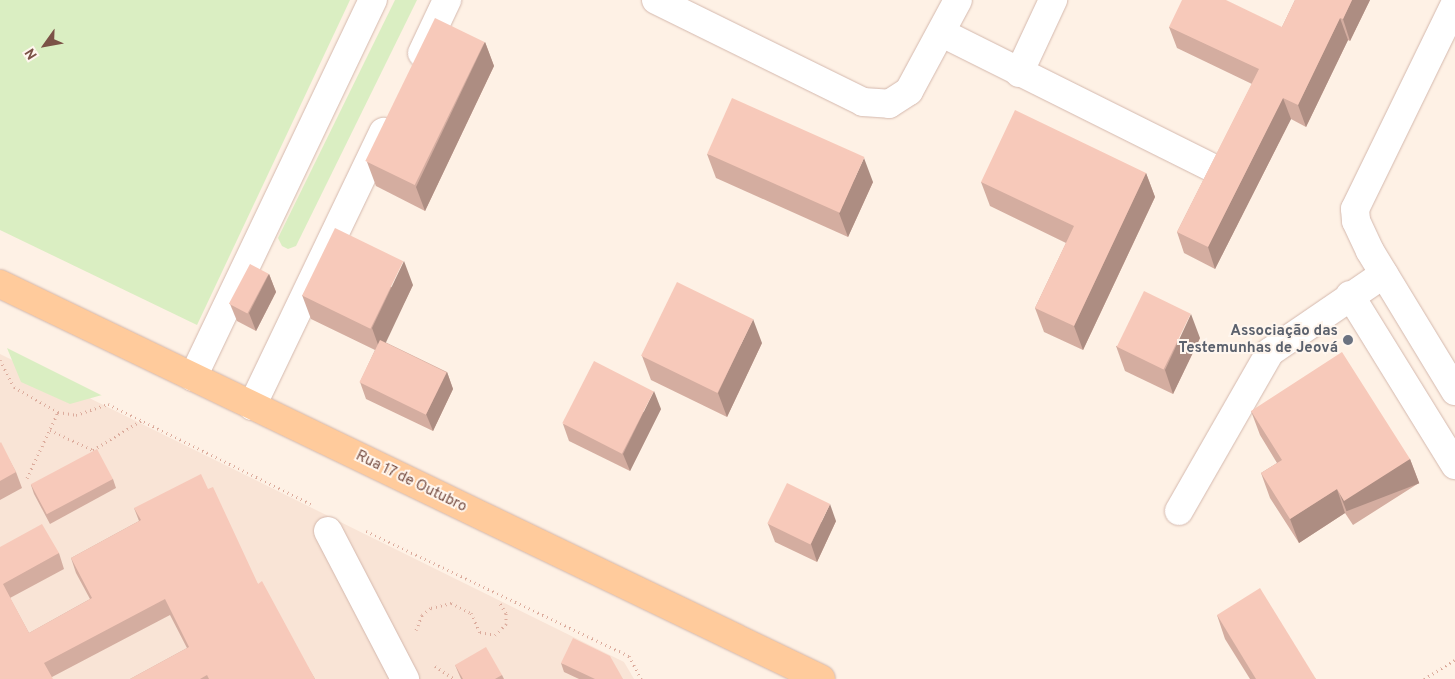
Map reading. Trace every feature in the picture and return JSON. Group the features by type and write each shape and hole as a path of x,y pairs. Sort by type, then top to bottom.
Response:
{"main road":[{"name":"Rua 17 de Outubro","path":"0,284 821,679"}],"street":[{"path":"193,377 373,0"},
{"path":"413,72 447,0"},
{"path":"656,0 863,102 889,104 909,91 942,33 958,0"},
{"path":"1019,73 1053,0"},
{"path":"1420,409 1455,389 1384,274 1356,221 1355,209 1455,4"},
{"path":"942,33 1209,166"},
{"path":"252,406 395,108"},
{"path":"1179,510 1270,352 1350,295 1384,274"},
{"path":"1350,295 1455,465"},
{"path":"328,531 405,679"}],"path":[{"path":"0,360 14,387 58,412 76,416 108,404 316,507"},
{"path":"27,478 58,412"},
{"path":"50,430 93,450 142,420"},
{"path":"360,529 629,656 641,679"},
{"path":"415,635 417,624 427,612 441,604 451,603 471,613 480,632 495,635 506,624 506,613 499,602"},
{"path":"1424,679 1455,660"},
{"path":"428,662 447,671 454,679"}],"shaded area":[{"path":"0,354 624,662 634,679 0,679"}],"green space":[{"path":"0,0 350,0 197,325 0,230"},
{"path":"395,0 417,0 296,246 288,249 282,246 278,238"},
{"path":"7,348 102,395 70,404 21,382"}],"building":[{"path":"1182,0 1226,0 1282,27 1295,0 1352,0 1343,19 1340,18 1298,105 1283,98 1208,247 1177,232 1259,69 1169,27"},
{"path":"435,18 484,42 415,185 365,161"},
{"path":"732,98 864,157 840,213 707,154"},
{"path":"1015,110 1146,173 1074,326 1035,308 1074,226 981,182"},
{"path":"335,228 403,261 370,329 302,295"},
{"path":"250,264 269,274 247,314 229,304"},
{"path":"677,282 753,319 717,393 641,356"},
{"path":"1144,291 1191,314 1164,370 1117,347"},
{"path":"380,340 447,372 426,415 359,382"},
{"path":"1342,352 1410,459 1344,501 1337,489 1290,519 1261,473 1282,460 1251,411"},
{"path":"594,361 654,391 622,454 562,423"},
{"path":"0,443 16,472 0,481"},
{"path":"97,449 113,479 47,514 31,484"},
{"path":"201,474 208,489 213,487 258,584 262,581 315,679 209,679 207,675 200,679 130,679 189,647 165,599 44,663 53,679 0,679 0,547 42,524 59,553 3,584 29,633 92,598 71,558 141,520 134,508"},
{"path":"787,483 830,504 810,544 767,523"},
{"path":"1260,588 1316,679 1256,679 1217,615"},
{"path":"573,638 610,656 623,679 595,679 561,663"},
{"path":"486,647 502,675 495,679 463,679 455,665"}],"place":[{"name":"Associação das Testemunhas de Jeová","path":"1348,340"}]}
